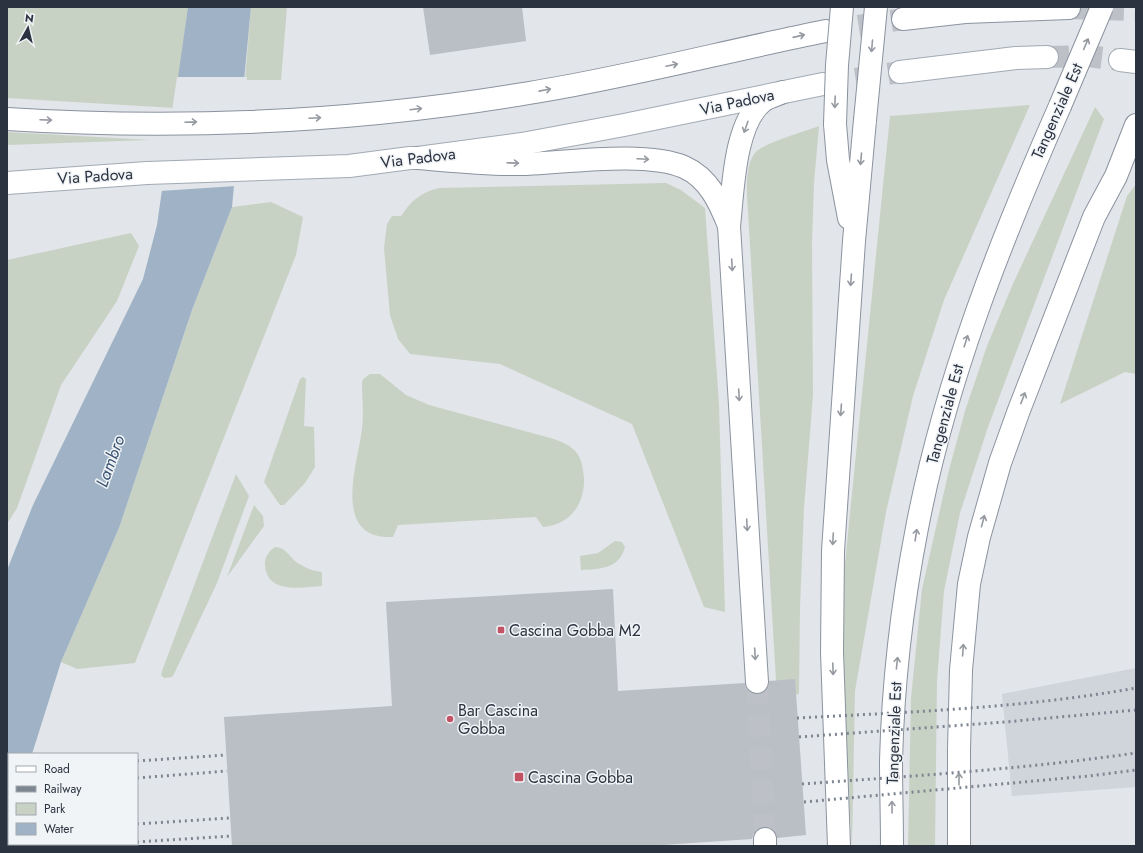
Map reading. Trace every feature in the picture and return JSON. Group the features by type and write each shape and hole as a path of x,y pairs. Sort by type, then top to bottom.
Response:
{"main road":[{"path":"842,7 836,65 835,124 838,160 854,241"},
{"path":"839,846 832,584 838,460 854,241 876,7"},
{"name":"Tangenziale Est","path":"892,846 891,761 897,664 916,534 929,472 953,383 979,303 1003,238 1102,7"},
{"path":"903,19 965,12 1069,8"},
{"path":"7,119 152,122 276,120 377,114 523,94 626,75 826,31"},
{"path":"900,72 1016,58 1047,57"},
{"name":"Via Padova","path":"7,183 147,173 349,166 418,158 522,144 823,84"},
{"path":"757,682 729,226 737,156 750,115 763,100 783,92"},
{"path":"959,846 961,670 969,584 979,537 1000,463 1019,410 1094,218 1116,176 1136,125"},
{"path":"1116,176 1136,155"},
{"path":"418,158 525,164 632,159 674,164 693,172 708,185 719,203 729,226"}],"shaded area":[{"path":"1136,668 1136,787 1012,796 1002,694"}],"green space":[{"path":"7,7 188,7 175,108 7,98"},
{"path":"251,7 287,7 281,80 245,80"},
{"path":"1030,105 944,300 913,396 886,512 855,691 852,846 843,693 843,583 890,116"},
{"path":"1095,107 1104,119 988,427 960,513 944,591 937,681 935,846 908,846 911,698 922,589 949,470 965,411 987,346 1012,286"},
{"path":"819,126 814,183 812,244 813,395 804,508 800,608 799,694 777,697 747,180 752,157 761,148 776,141"},
{"path":"7,132 150,140 7,145"},
{"path":"666,183 681,190 705,208 719,404 725,612 704,607 632,424 500,364 410,354 398,339 390,315 384,248 387,224 392,216 401,216 417,198 427,192 439,188"},
{"path":"1136,184 1136,374 1125,372 1060,404 1127,196"},
{"path":"271,202 303,217 296,255 135,663 77,669 61,662 119,528 192,310 232,207"},
{"path":"131,233 139,246 117,301 61,385 17,508 7,524 7,260"},
{"path":"370,374 380,374 406,395 429,405 554,439 569,446 580,458 584,478 582,496 574,512 561,522 543,527 536,517 398,525 393,537 373,535 361,526 354,513 352,497 353,479 363,423 362,383 363,379"},
{"path":"303,377 306,379 304,426 314,427 315,467 305,483 284,505 280,505 264,482 300,379"},
{"path":"236,474 249,496 217,583 174,674 172,677 164,678 161,675 162,671"},
{"path":"254,505 263,516 264,526 227,577"},
{"path":"615,541 622,542 625,547 618,560 613,564 602,568 581,570 580,556 598,553"},
{"path":"275,547 282,548 295,561 304,567 322,572 322,586 296,588 279,585 272,581 267,575 265,560 267,555"}],"water":[{"name":"Lambro","path":"188,7 251,7 232,207 192,310 119,528 61,662 32,753 8,753 7,839 7,570 33,505 143,279 157,225"}],"pier":[{"path":"177,77 247,77 236,186 160,191"},
{"path":"7,760 8,760 8,797"}],"building":[{"path":"423,7 522,7 526,41 430,55"},
{"path":"613,589 618,691 745,683 746,689 751,693 758,694 764,692 768,688 769,681 795,679 806,835 777,838 772,828 765,827 759,828 754,832 752,839 648,846 232,846 224,717 392,706 386,602"}],"tunnel":[{"path":"1069,8 1136,10"},
{"path":"826,31 903,19"},
{"path":"1047,57 1088,56 1120,60"},
{"path":"823,84 900,72"},
{"path":"757,682 765,839"}],"railway":[{"path":"797,718 1010,705 1094,695 1136,688"},
{"path":"799,737 1005,722 1136,710"},
{"path":"802,784 1011,768 1136,753"},
{"path":"138,761 226,755"},
{"path":"804,802 1089,776 1136,770"},
{"path":"138,778 227,771"},
{"path":"138,824 230,818"},
{"path":"138,842 232,836"},
{"path":"68,846 84,845"}],"place":[{"name":"Cascina Gobba M2","path":"501,630"},
{"name":"Bar Cascina Gobba","path":"450,719"},
{"name":"Cascina Gobba","path":"519,777"}]}
